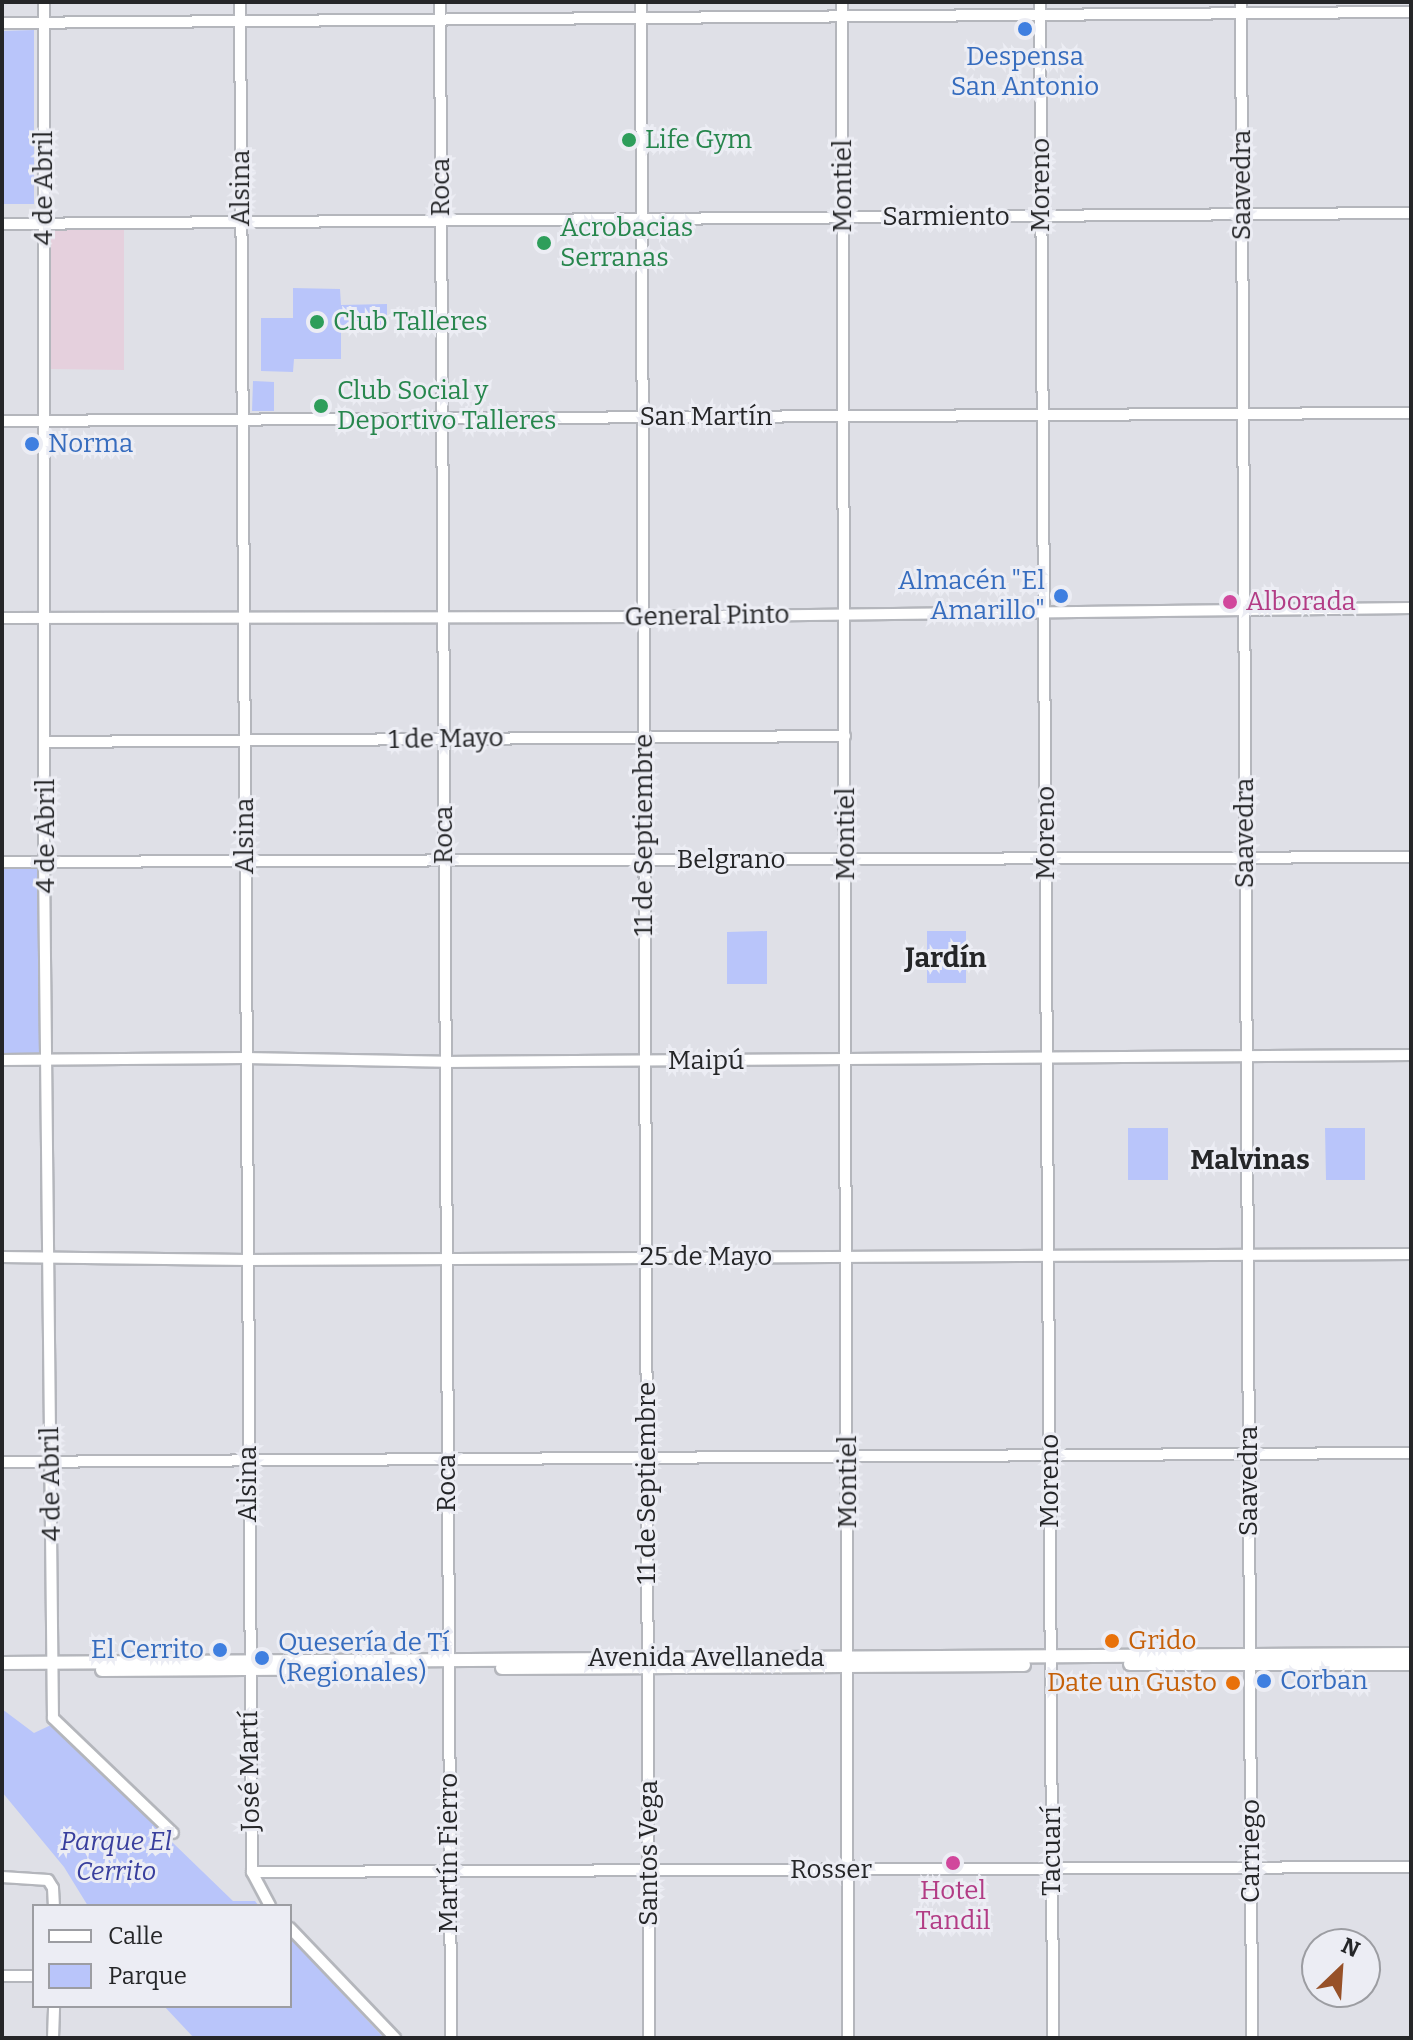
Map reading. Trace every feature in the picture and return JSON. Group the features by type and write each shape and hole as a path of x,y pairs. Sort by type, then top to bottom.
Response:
{"main road":[{"name":"Avenida Avellaneda","path":"1250,1660 1411,1654"},
{"name":"Avenida Avellaneda","path":"2,1670 52,1666 249,1664 1052,1660 1411,1664"},
{"name":"Avenida Avellaneda","path":"2,1663 52,1666"}],"street":[{"name":"4 de Abril","path":"44,2 44,862 53,1718 173,1833"},
{"name":"Alsina","path":"240,2 249,1664"},
{"name":"Roca","path":"440,2 448,1664"},
{"name":"11 de Septiembre","path":"641,2 648,1662"},
{"name":"Montiel","path":"842,2 848,2038"},
{"name":"Moreno","path":"1040,2 1052,1660"},
{"path":"2,23 1040,15 1241,8 1411,12"},
{"name":"Saavedra","path":"1241,8 1250,1660"},
{"name":"Sarmiento","path":"2,224 1411,213"},
{"name":"San Martín","path":"2,421 1411,413"},
{"name":"General Pinto","path":"2,618 642,617 1411,608"},
{"name":"1 de Mayo","path":"46,742 845,736"},
{"name":"Belgrano","path":"2,862 1411,857"},
{"name":"Maipú","path":"2,1060 245,1058 445,1062 1411,1055"},
{"name":"25 de Mayo","path":"2,1257 247,1260 1411,1254"},
{"path":"2,1462 1411,1453"},
{"name":"Tacuarí","path":"1052,1660 1053,2038"},
{"name":"Carriego","path":"1250,1660 1252,2038"},
{"name":"Santos Vega","path":"648,1662 649,2038"},
{"name":"José Martí","path":"249,1664 252,1872"},
{"name":"Martín Fierro","path":"448,1664 451,2038"},
{"name":"Rosser","path":"252,1872 1411,1867"},
{"path":"252,1872 269,1904"},
{"path":"2,1877 48,1880 53,1888 54,1904"},
{"path":"292,1930 395,2038"},
{"path":"2,1976 32,1976"},
{"path":"53,2038 54,2008"}],"shaded area":[{"path":"51,226 124,227 124,370 50,369"}],"green space":[{"path":"34,30 34,204 2,204 2,31"},
{"path":"293,288 340,289 341,305 387,304 387,326 341,327 341,359 294,359 293,372 261,371 261,318 293,318"},
{"path":"253,381 274,382 274,411 252,411"},
{"path":"2,867 39,867 41,1057 2,1056"},
{"path":"767,931 767,984 727,984 727,932"},
{"path":"927,931 966,931 966,983 927,983"},
{"path":"1128,1128 1168,1128 1168,1180 1128,1180"},
{"path":"1325,1128 1365,1128 1365,1180 1326,1180"},
{"name":"Parque El Cerrito","path":"2,1709 34,1733 51,1725 233,1901 255,1901 257,1904 87,1904 64,1867 2,1792"},
{"path":"292,1940 384,2038 194,2038 166,2008 292,2008"}],"place":[{"name":"Despensa San Antonio","path":"1025,29"},
{"name":"Life Gym","path":"629,140"},
{"name":"Acrobacias Serranas","path":"544,243"},
{"name":"Club Talleres","path":"317,322"},
{"name":"Club Social y Deportivo Talleres","path":"321,406"},
{"name":"Norma","path":"32,444"},
{"name":"Almacén \"El Amarillo\"","path":"1061,596"},
{"name":"Alborada","path":"1230,602"},
{"name":"Grido","path":"1112,1641"},
{"name":"El Cerrito","path":"220,1650"},
{"name":"Quesería de Tí (Regionales)","path":"262,1658"},
{"name":"Corban","path":"1264,1681"},
{"name":"Date un Gusto","path":"1233,1683"},
{"name":"Hotel Tandil","path":"953,1863"}],"district":[{"name":"Jardín","path":"946,958"},
{"name":"Malvinas","path":"1250,1160"}]}
